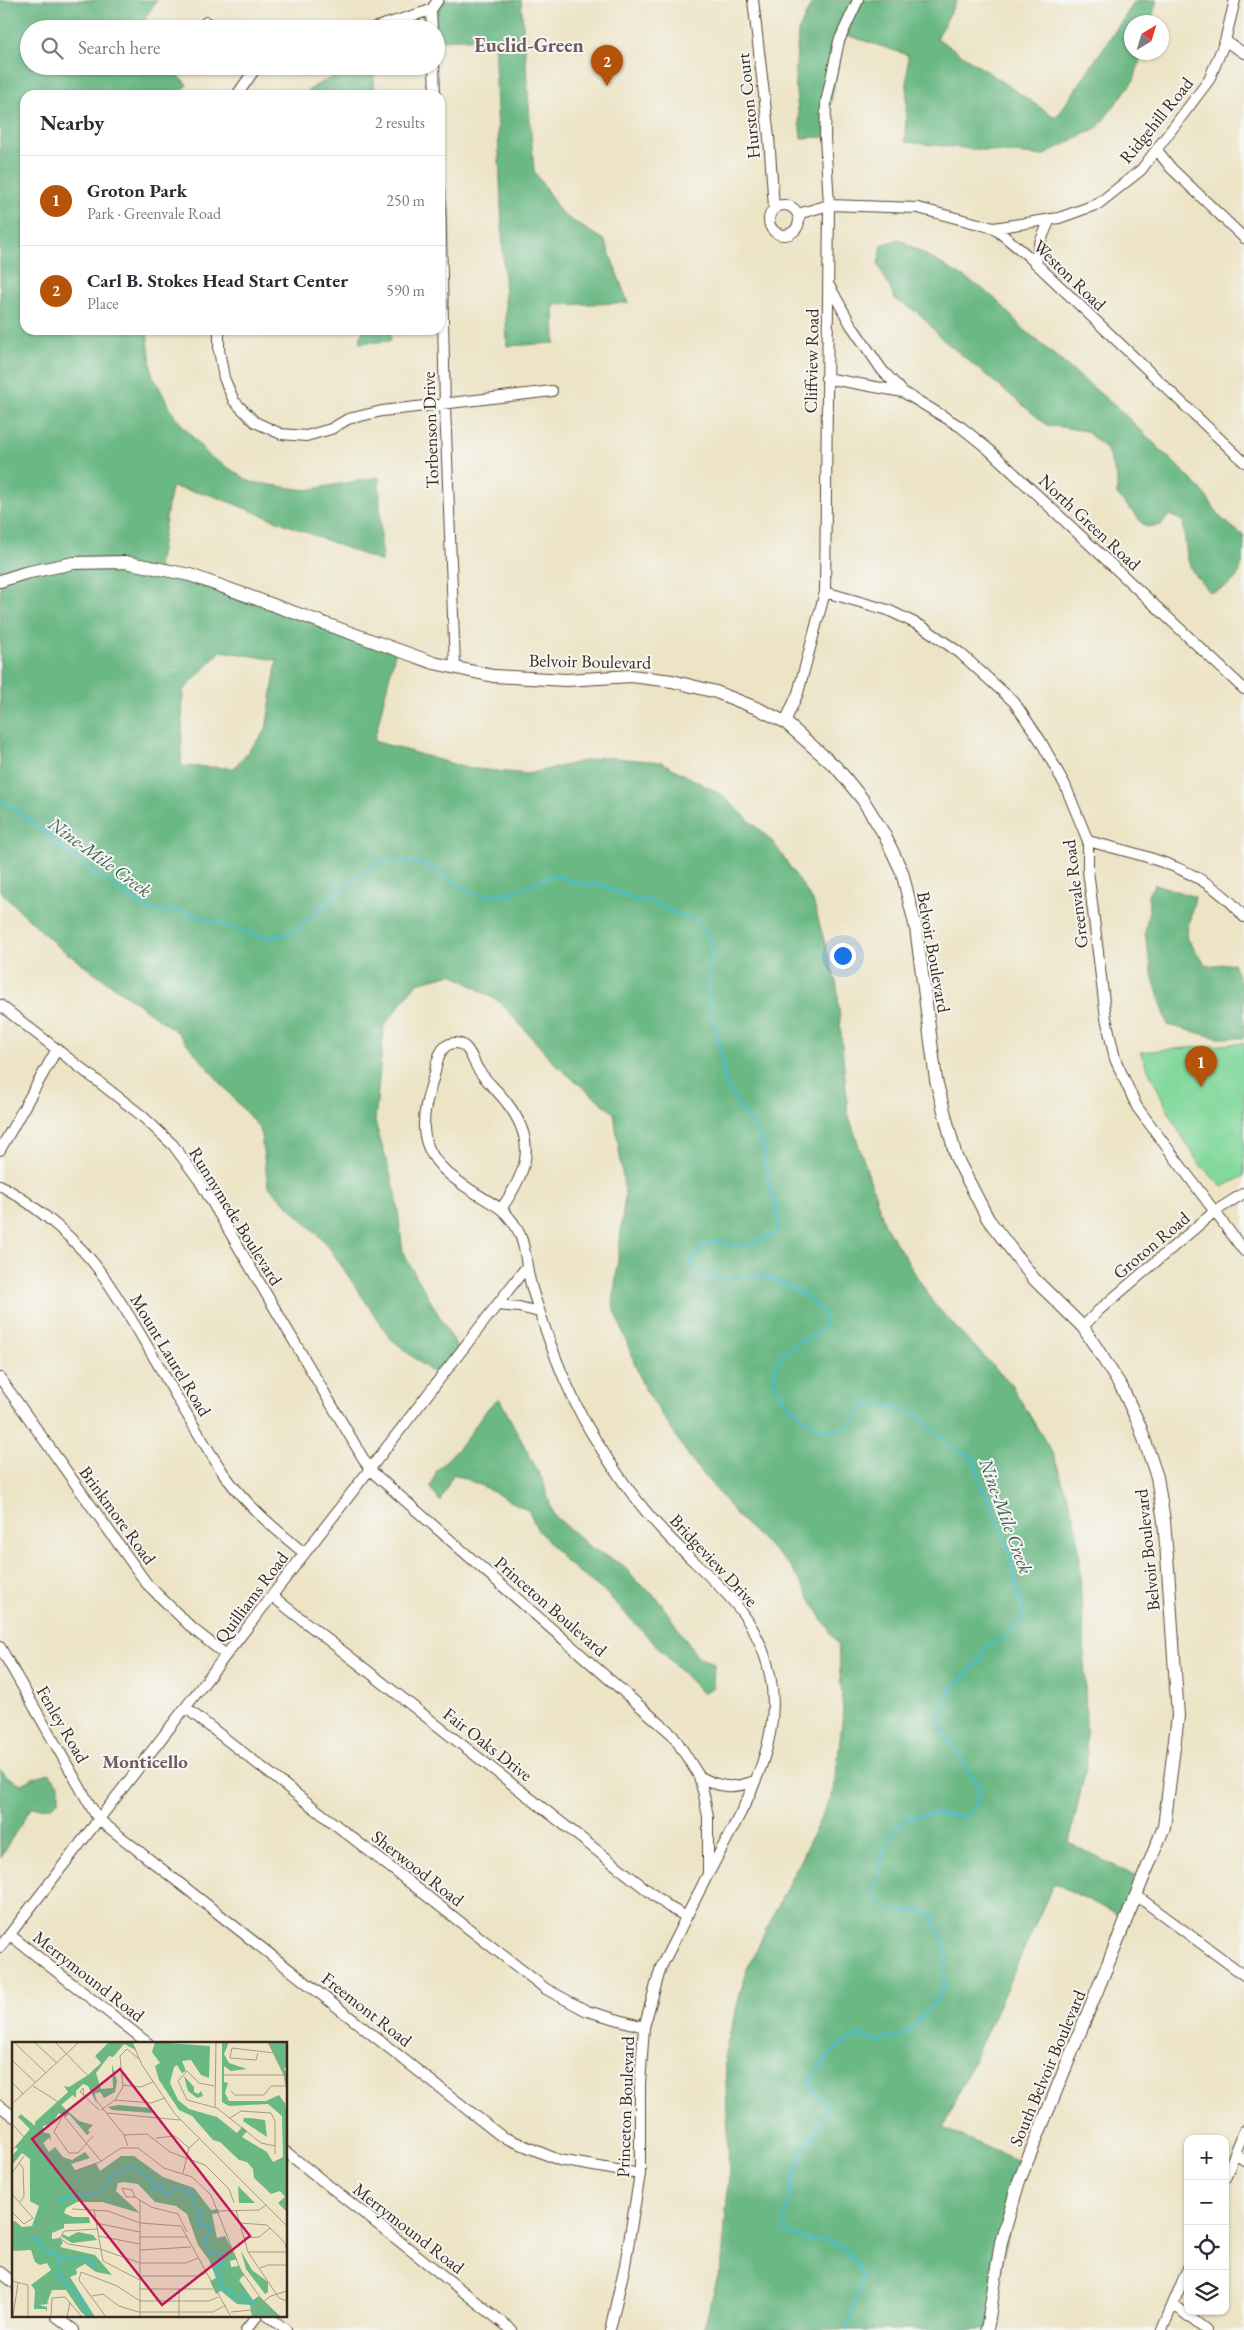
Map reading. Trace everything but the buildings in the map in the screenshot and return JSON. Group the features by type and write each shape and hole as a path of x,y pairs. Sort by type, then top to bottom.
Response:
{"street":[{"path":"399,20 431,10 438,0"},
{"name":"Hurston Court","path":"753,0 770,137 774,208 769,222 774,231 783,235 797,228 799,224 798,214"},
{"name":"Cliffview Road","path":"785,722 798,693 825,592 826,378 830,205 825,137 826,102 839,41 858,0"},
{"name":"Ridgehill Road","path":"994,228 1050,219 1098,204 1141,170 1209,80 1225,41 1235,0"},
{"path":"431,10 432,20"},
{"path":"1225,41 1244,53"},
{"path":"240,90 250,75"},
{"path":"434,75 435,90"},
{"path":"1157,150 1170,168 1244,238"},
{"path":"774,208 788,205 798,214 830,205"},
{"name":"Weston Road","path":"830,205 918,208 994,228 1036,264 1244,462"},
{"path":"1036,264 1039,245 1050,219"},
{"name":"North Green Road","path":"829,286 850,325 882,370 903,392 961,426 987,448 1244,689"},
{"path":"219,335 219,350 224,378 234,401 255,422 281,434 306,436 330,429 348,419 365,415 552,391"},
{"name":"Torbenson Drive","path":"443,335 455,667"},
{"name":"North Green Road","path":"826,378 903,392"},
{"name":"Belvoir Boulevard","path":"0,581 25,573 74,563 125,562 190,574 434,663 493,676 566,680 631,676 672,681 716,692 759,709 785,722 837,768 863,800 884,834 902,872 916,928 936,1080 956,1157 988,1219 1033,1278 1083,1327 1122,1388 1139,1424 1157,1477 1164,1521 1178,1716 1164,1827"},
{"name":"Greenvale Road","path":"825,592 888,610 923,627 960,653 1000,688 1014,702 1040,740 1065,785 1088,840 1089,880 1106,1018 1115,1059 1137,1107 1244,1251"},
{"path":"1088,840 1168,863 1186,871 1204,880 1244,916"},
{"name":"Runnymede Boulevard","path":"0,1005 141,1114 173,1145 199,1180 370,1470"},
{"name":"Bridgeview Drive","path":"501,1209 523,1174 526,1164 523,1132 517,1117 480,1072 468,1049 456,1043 448,1044 442,1049 438,1060 425,1113 424,1129 428,1147 438,1165 452,1177 501,1209 516,1225 527,1254 527,1266 539,1312 560,1370 603,1453 644,1509 666,1534 740,1607 754,1628 765,1654 772,1699 772,1723 767,1749 755,1781 708,1874"},
{"path":"0,1150 57,1049"},
{"name":"Mount Laurel Road","path":"0,1185 19,1195 76,1244 104,1276 224,1474 256,1512 304,1553"},
{"name":"Groton Road","path":"1083,1327 1214,1212 1244,1193"},
{"name":"Quilliams Road","path":"0,1947 527,1266"},
{"path":"497,1305 519,1307 539,1312"},
{"name":"Brinkmore Road","path":"0,1378 147,1584 193,1629 226,1655"},
{"name":"Princeton Boulevard","path":"370,1470 673,1735 699,1776 708,1817 708,1874 685,1916 661,1967 644,2027 640,2060 640,2174 625,2265 610,2330"},
{"name":"Fair Oaks Drive","path":"272,1596 662,1901 685,1916"},
{"name":"Fenley Road","path":"0,1647 98,1818"},
{"name":"Sherwood Road","path":"186,1708 546,1989 587,2011 644,2027"},
{"path":"699,1776 712,1784 728,1787 740,1786 755,1781"},
{"name":"Freemont Road","path":"98,1818 500,2136 559,2160 640,2174"},
{"name":"South Belvoir Boulevard","path":"988,2330 1001,2242 1019,2181 1164,1827"},
{"path":"1137,1896 1244,1975"},
{"name":"Merrymound Road","path":"10,1934 145,2042"},
{"path":"0,2106 12,2115"},
{"path":"1229,2172 1240,2156 1244,2131"},
{"name":"Merrymound Road","path":"288,2154 512,2330"},
{"path":"1162,2330 1187,2270"},
{"path":"0,2272 12,2281"},
{"path":"1173,2304 1206,2330"},
{"path":"59,2318 74,2330"},
{"path":"246,2330 255,2318"},
{"path":"271,2318 286,2330"}],"green space":[{"path":"0,0 157,0 146,20 20,20 20,75 178,75 187,84 183,90 20,90 20,335 148,335 152,374 174,415 209,456 251,482 306,490 379,477 382,562 211,495 171,487 158,568 396,649 374,741 467,768 527,774 602,757 661,762 722,795 773,842 813,901 837,986 848,1113 885,1225 934,1304 1012,1386 1054,1456 1077,1526 1084,1643 1087,1763 1069,1843 1143,1880 1127,1919 1054,1883 943,2128 1026,2164 1019,2181 987,2330 703,2330 722,2262 729,2174 725,2052 746,1971 834,1791 843,1714 838,1645 792,1568 740,1519 690,1458 643,1386 613,1305 625,1194 614,1113 556,1065 500,1002 452,974 417,983 384,1026 375,1122 396,1193 403,1253 460,1352 440,1379 390,1338 326,1243 268,1186 260,1129 177,1032 56,945 0,891","holes":["221,651 277,660 266,730 234,768 181,766 183,691"]},
{"path":"438,0 521,0 534,171 562,214 605,241 628,303 554,305 555,343 507,346 494,38 445,40 445,20 434,20"},
{"path":"813,0 957,0 937,38 1056,118 1124,18 1124,60 1140,60 1134,80 1098,127 1042,156 905,142 908,55 843,34 825,137 801,138 795,83 798,32"},
{"path":"1136,0 1157,0 1153,15 1126,15"},
{"path":"342,75 374,75 375,90 310,90 327,80"},
{"path":"899,239 980,287 998,301 1021,327 1122,412 1201,489 1222,519 1244,536 1242,565 1239,573 1229,585 1210,592 1192,571 1187,558 1183,521 1169,515 1161,525 1146,527 1117,495 1117,479 1107,450 1086,431 1047,425 942,339 920,314 895,299 878,264 882,245"},
{"path":"361,335 390,335 391,341 359,343"},
{"path":"1155,884 1195,897 1186,936 1206,966 1233,963 1244,992 1244,1038 1218,1038 1168,1025 1153,978 1145,933 1149,910 1148,894"},
{"path":"1244,1043 1244,1176 1222,1187 1200,1165 1174,1123 1140,1052"},
{"path":"499,1398 543,1481 553,1514 591,1548 623,1565 635,1580 658,1599 696,1655 714,1664 713,1687 703,1694 606,1593 567,1563 537,1529 529,1511 480,1485 453,1474 440,1501 430,1488 437,1470 463,1443 488,1408"},
{"path":"0,1769 5,1775 21,1784 49,1773 59,1784 59,1800 52,1807 31,1808 0,1857"}],"waterway":[{"name":"Nine-Mile Creek","path":"0,800 11,806 101,878 150,910 183,911 261,937 273,937 296,931 351,879 379,863 405,861 426,865 475,894 497,895 517,891 545,878 556,876 587,885 598,884 637,900 649,901 675,913 695,919 704,928 710,942 712,954 708,978 709,1002 718,1035 726,1085 763,1145 768,1179 778,1212 779,1224 775,1234 752,1244 742,1246 724,1242 709,1244 692,1259 695,1269 702,1275 710,1278 759,1276 777,1281 803,1295 825,1314 825,1321 819,1332 789,1348 780,1358 775,1368 777,1387 782,1397 806,1420 822,1429 842,1429 849,1428 860,1410 867,1405 902,1408 917,1415 954,1449 974,1457 982,1487 1000,1525 1011,1560 1023,1617 1006,1636 986,1647 981,1660 948,1693 942,1710 942,1724 946,1736 979,1786 979,1795 976,1803 965,1817 933,1814 921,1815 910,1818 901,1824 893,1833 886,1846 875,1884 874,1897 888,1909 919,1911 932,1915 936,1929 945,1942 947,1958 944,1969 944,1985 937,2000 906,2034 876,2042 861,2035 844,2043 830,2054 818,2068 809,2085 830,2108 804,2149 793,2179 784,2224 787,2232 798,2237 810,2241 824,2240 843,2247 857,2265 862,2277 848,2330"}],"place":[{"name":"Carl B. Stokes Head Start Center","path":"607,86"},
{"name":"Groton Park","path":"1201,1087"}],"district":[{"name":"Euclid-Green","path":"529,45"},
{"name":"Monticello","path":"145,1761"}]}
